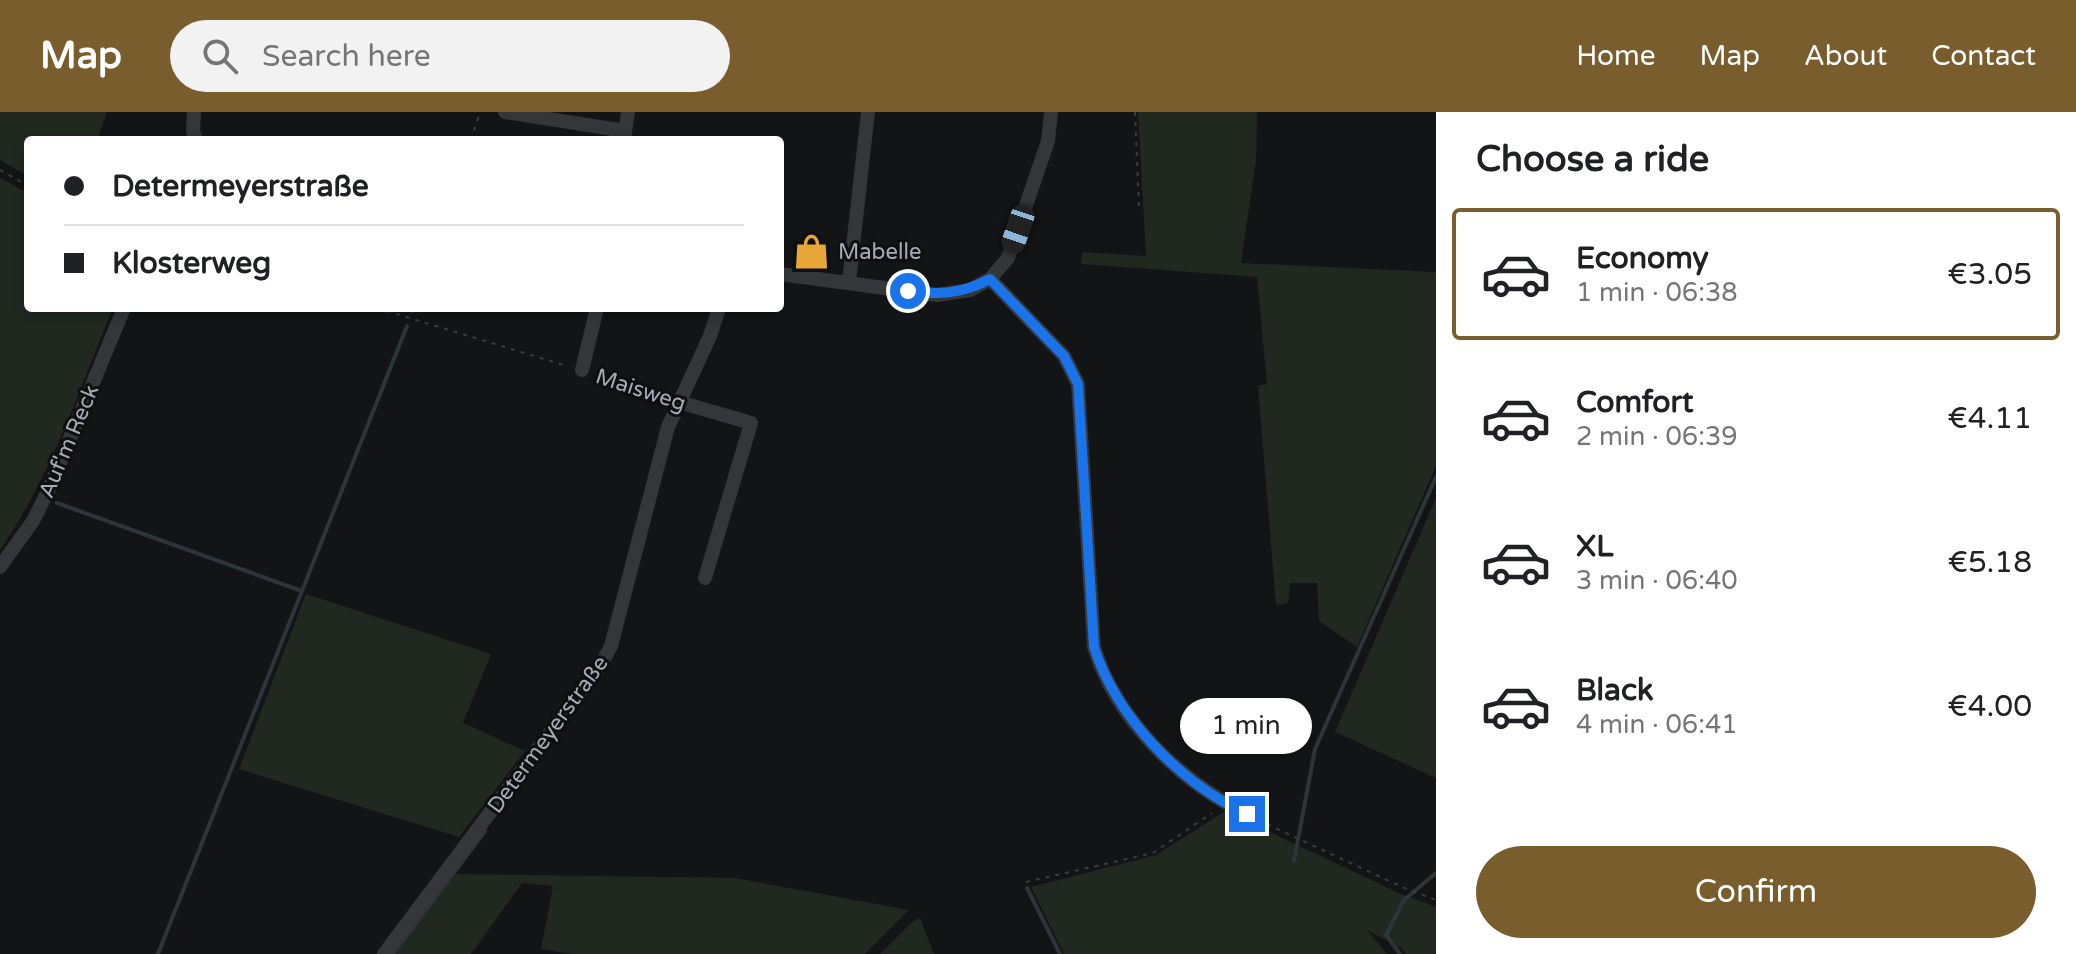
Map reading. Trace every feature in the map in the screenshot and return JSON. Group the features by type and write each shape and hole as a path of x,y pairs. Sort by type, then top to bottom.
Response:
{"street":[{"path":"194,112 195,136"},
{"path":"505,112 625,135 628,112"},
{"path":"849,282 868,112"},
{"path":"784,274 937,295 970,290 990,279 1008,258 1048,141 1051,112"},
{"path":"990,279 1064,356 1078,384 1094,647 1100,667 1148,740 1197,783 1247,814"},
{"name":"Auf'm Reck","path":"0,567 33,521 49,489 122,312"},
{"path":"582,370 596,312"},
{"name":"Determeyerstraße","path":"384,954 602,663 611,646 668,427 710,336 718,312"},
{"name":"Maisweg","path":"679,402 751,423 705,578"}],"path":[{"path":"472,136 480,112"},
{"path":"1135,112 1139,209"},
{"path":"0,170 24,184"},
{"name":"Maisweg","path":"390,312 679,402"},
{"path":"1026,882 1153,853 1226,803"},
{"path":"1247,814 1436,900"}],"shaded area":[{"path":"0,112 107,112 98,136 24,136 24,174 0,160"},
{"path":"1138,112 1257,112 1256,160 1241,263 1436,272 1436,466 1357,647 1319,621 1317,583 1290,583 1288,603 1276,605 1258,386 1267,384 1257,277 1081,264 1082,252 1146,256"},
{"path":"0,178 24,191 24,312 111,312 49,463 0,550"},
{"path":"1436,498 1436,778 1335,732"},
{"path":"306,594 491,654 463,723 525,751 459,837 239,769"},
{"path":"1225,811 1399,893 1436,907 1436,954 1406,954 1401,948 1367,930 1387,954 1064,954 1031,887 1156,855"},
{"path":"455,874 735,878 909,910 865,954 572,954 541,949 553,886 522,883 471,954 395,954"},
{"path":"920,918 934,954 880,954 912,922"}],"waterway":[{"path":"158,954 407,326"},
{"path":"1294,861 1315,749 1436,477"},
{"path":"57,503 302,591"},
{"path":"393,954 485,831"},
{"path":"1400,954 1386,935 1404,900 1436,873"},
{"path":"1027,888 1060,954"}],"place":[{"name":"Mabelle","path":"812,251"}],"route":[{"path":"908,291 937,295 970,290 990,279 1064,356 1078,384 1094,647 1100,667 1148,740 1197,783 1247,814"}]}
